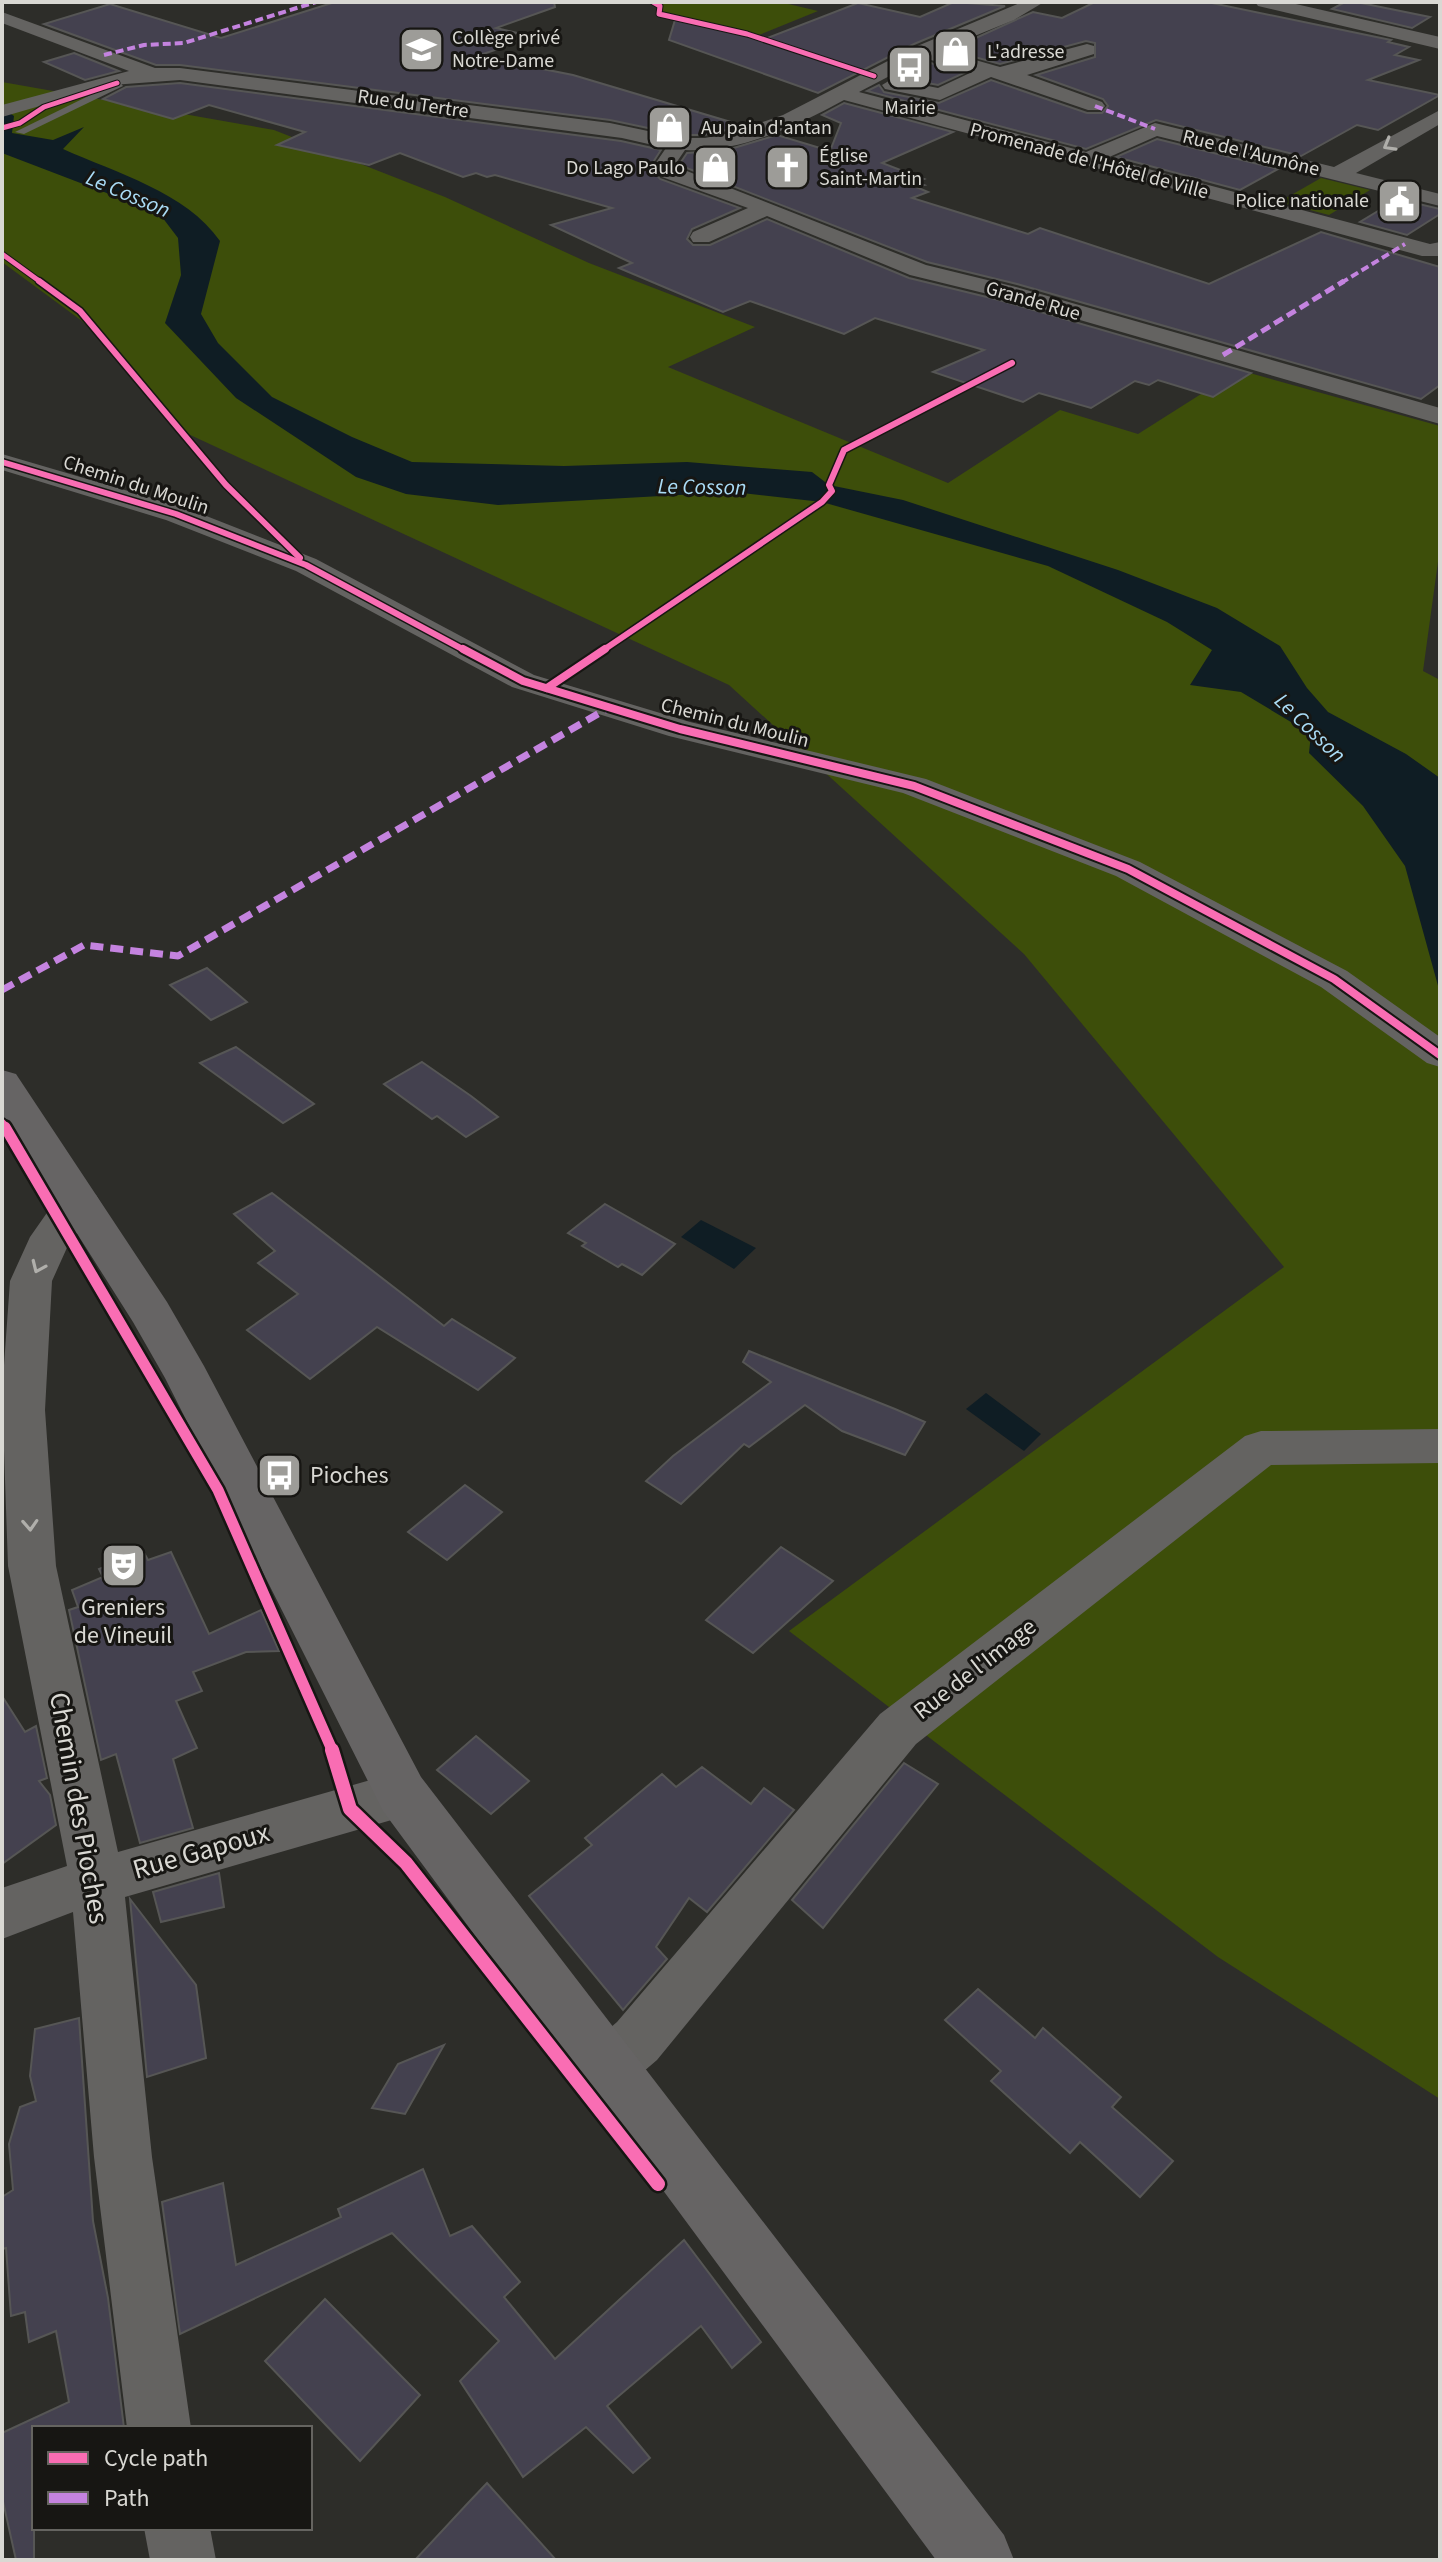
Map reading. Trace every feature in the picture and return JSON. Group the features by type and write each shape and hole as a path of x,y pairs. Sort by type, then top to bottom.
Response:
{"main road":[{"path":"2,1083 82,1205 188,1378 402,1794 979,2560"}],"street":[{"name":"Rue du Tertre","path":"148,72 610,129 678,145 722,141 764,130 922,51 1002,20 1035,2"},
{"path":"1264,2 1440,43"},
{"path":"2,17 148,72"},
{"path":"866,79 940,94 997,72 1027,69 1087,50"},
{"path":"922,51 997,72 1095,106"},
{"path":"4,110 148,72"},
{"name":"Promenade de l'Hôtel de Ville","path":"840,93 1437,251"},
{"path":"1338,174 1440,116"},
{"name":"Rue de l'Aumône","path":"1086,160 1155,129 1440,200"},
{"name":"Grande Rue","path":"678,145 663,167 669,173 767,208 918,270 1008,292 1440,416"},
{"path":"1401,190 1427,174"},
{"path":"701,237 767,208"},
{"name":"Chemin du Moulin","path":"2,462 176,514 306,565 523,681 680,729 914,786 1128,869 1334,979 1440,1055"},
{"name":"Chemin des Pioches","path":"82,1205 65,1217 51,1237 31,1281 23,1410 32,1566 97,1880 123,2157 159,2426"},
{"name":"Rue de l'Image","path":"609,2065 637,2041 898,1729 1261,1448 1440,1446"},
{"name":"Rue Gapoux","path":"2,1914 32,1900 97,1880 402,1794"},
{"path":"177,2530 183,2560"}],"lane":[{"path":"20,132 119,84"}],"green space":[{"path":"658,2 780,2 818,11 759,35 661,13 662,4"},
{"path":"2,82 274,130 445,197 589,263 755,327 668,367 948,483 1060,410 1138,434 1239,370 1440,426 1440,547 1423,671 1440,680 1440,2099 1218,1957 789,1631 1284,1267 1024,954 729,685 186,433 82,321 2,262"},
{"path":"1321,178 1370,190 1329,215 1279,202"}],"water":[{"name":"Le Cosson","path":"2,108 14,116 12,133 53,140 84,127 63,149 149,186 189,209 206,224 220,241 201,314 218,343 272,397 352,437 412,462 564,466 687,462 812,472 829,485 903,500 1118,570 1217,608 1280,646 1307,688 1328,712 1406,754 1440,778 1440,993 1405,866 1363,806 1309,753 1311,734 1241,692 1190,685 1212,650 1167,622 1048,566 822,502 733,492 498,505 406,494 356,477 236,398 165,323 181,275 178,238 159,213 2,153"},
{"path":"701,1220 756,1248 734,1269 681,1237"},
{"path":"986,1393 1041,1434 1024,1451 966,1409"}],"building":[{"path":"335,2 554,2 555,7 496,28 517,33 495,40 510,45 477,56 573,75 744,126 705,135 681,135 610,120 180,65 156,65 44,24 110,4 221,38"},
{"path":"954,2 1005,6 914,44 818,93 669,40 675,20 765,39 858,3 920,17"},
{"path":"1095,2 1207,2 1391,40 1388,42 1409,47 1395,55 1419,60 1368,80 1440,95 1378,130 1357,125 1301,156 1156,120 1086,149 867,91 879,85 884,92 939,103 991,80 1087,113 1102,113 1108,106 1103,99 1036,75 1095,57 1095,43 1086,41 1000,64 949,50 1033,12 1062,18"},
{"path":"1345,2 1430,17 1412,28 1332,9"},
{"path":"74,53 119,71 85,80 44,62"},
{"path":"924,61 964,73 938,85 895,77"},
{"path":"180,83 621,141 661,150 650,167 660,179 740,208 692,229 687,239 693,245 710,245 767,219 909,278 999,300 1251,373 1213,397 1158,380 1149,385 1135,381 1091,408 1039,393 1023,402 933,372 984,350 875,318 844,334 750,301 723,312 619,268 632,263 551,225 612,208 495,175 487,177 476,173 463,177 400,153 369,165 277,145 305,132 209,105 173,119 103,99 126,87"},
{"path":"844,103 953,132 882,163 924,179 916,182 924,185 916,187 928,192 912,198 1028,234 1040,228 1209,284 1321,232 1440,267 1440,385 1421,399 1017,284 927,262 679,165 687,153 727,150 777,135 830,151 841,123 822,115"},
{"path":"1157,139 1278,169 1240,190 1116,157"},
{"path":"1398,199 1440,209 1440,214 1407,235 1360,222"},
{"path":"207,968 247,1002 211,1020 170,985"},
{"path":"236,1047 314,1104 283,1123 200,1063"},
{"path":"422,1062 498,1117 466,1137 437,1116 432,1119 384,1084"},
{"path":"272,1193 444,1326 452,1319 515,1358 478,1390 377,1327 310,1379 247,1330 298,1294 258,1263 275,1251 234,1214"},
{"path":"605,1204 675,1244 642,1275 622,1264 618,1267 582,1246 586,1243 568,1233"},
{"path":"749,1351 925,1422 905,1455 842,1431 805,1405 749,1447 744,1444 681,1504 646,1481 673,1456 771,1382 743,1362"},
{"path":"465,1485 502,1512 447,1560 408,1532"},
{"path":"781,1547 833,1581 753,1653 706,1620"},
{"path":"143,1551 148,1560 171,1552 209,1634 261,1610 279,1651 246,1652 193,1672 202,1691 176,1701 197,1748 173,1759 193,1828 140,1843 116,1754 101,1760 69,1610 78,1607 72,1590 103,1577 99,1569"},
{"path":"2,1696 25,1732 36,1726 47,1778 39,1781 50,1795 56,1825 2,1864"},
{"path":"476,1736 529,1781 491,1814 437,1770"},
{"path":"904,1763 938,1784 823,1928 792,1900"},
{"path":"702,1767 751,1804 764,1788 794,1810 707,1912 689,1898 656,1947 667,1959 623,2010 529,1896 592,1845 585,1838 662,1774 676,1787"},
{"path":"219,1873 224,1907 161,1922 153,1892"},
{"path":"130,1899 196,1985 206,2058 147,2077"},
{"path":"978,1989 1035,2038 1043,2028 1121,2097 1112,2107 1173,2161 1140,2197 1080,2142 1070,2153 991,2081 1001,2071 945,2020"},
{"path":"79,2018 93,2221 108,2298 124,2426 32,2426 34,2560 16,2560 2,2497 2,2433 69,2402 56,2331 29,2342 25,2312 11,2316 6,2248 2,2249 2,2197 13,2190 9,2144 20,2107 36,2101 30,2076 35,2029"},
{"path":"444,2045 405,2114 372,2108 398,2064"},
{"path":"423,2169 450,2236 472,2226 520,2282 504,2297 555,2359 684,2240 761,2342 732,2368 701,2326 607,2406 650,2458 633,2473 586,2427 523,2477 460,2381 499,2341 392,2233 180,2334 162,2202 223,2183 236,2265 341,2217 338,2209"},
{"path":"325,2299 420,2395 360,2461 265,2361"},
{"path":"487,2483 556,2560 415,2560 468,2503"}],"marked path":[{"path":"104,55 144,45 184,43 316,2"},
{"path":"1095,106 1101,111 1149,124 1155,129"},
{"path":"1223,355 1405,244"},
{"path":"2,990 84,945 178,956 610,707"}],"cycle path":[{"path":"653,2 660,6 659,14 747,34 874,76"},
{"path":"2,128 20,123 44,107 117,83"},
{"path":"2,254 80,311 226,485 300,558"},
{"path":"547,688 822,502 832,491 829,485 844,450 1012,363"},
{"path":"2,462 176,514 306,565 523,681 680,729 914,786 1128,869 1334,979 1440,1055"},
{"path":"2,1123 46,1192 218,1490 327,1732 350,1809 406,1863 658,2184"}],"place":[{"name":"Collège privé Notre-Dame","path":"421,50"},
{"name":"L'adresse","path":"956,52"},
{"name":"Mairie","path":"910,68"},
{"name":"Au pain d'antan","path":"670,128"},
{"name":"Do Lago Paulo","path":"716,168"},
{"name":"Église Saint-Martin","path":"788,168"},
{"name":"Police nationale","path":"1400,201"},
{"name":"Pioches","path":"279,1475"},
{"name":"Greniers de Vineuil","path":"123,1565"}]}
